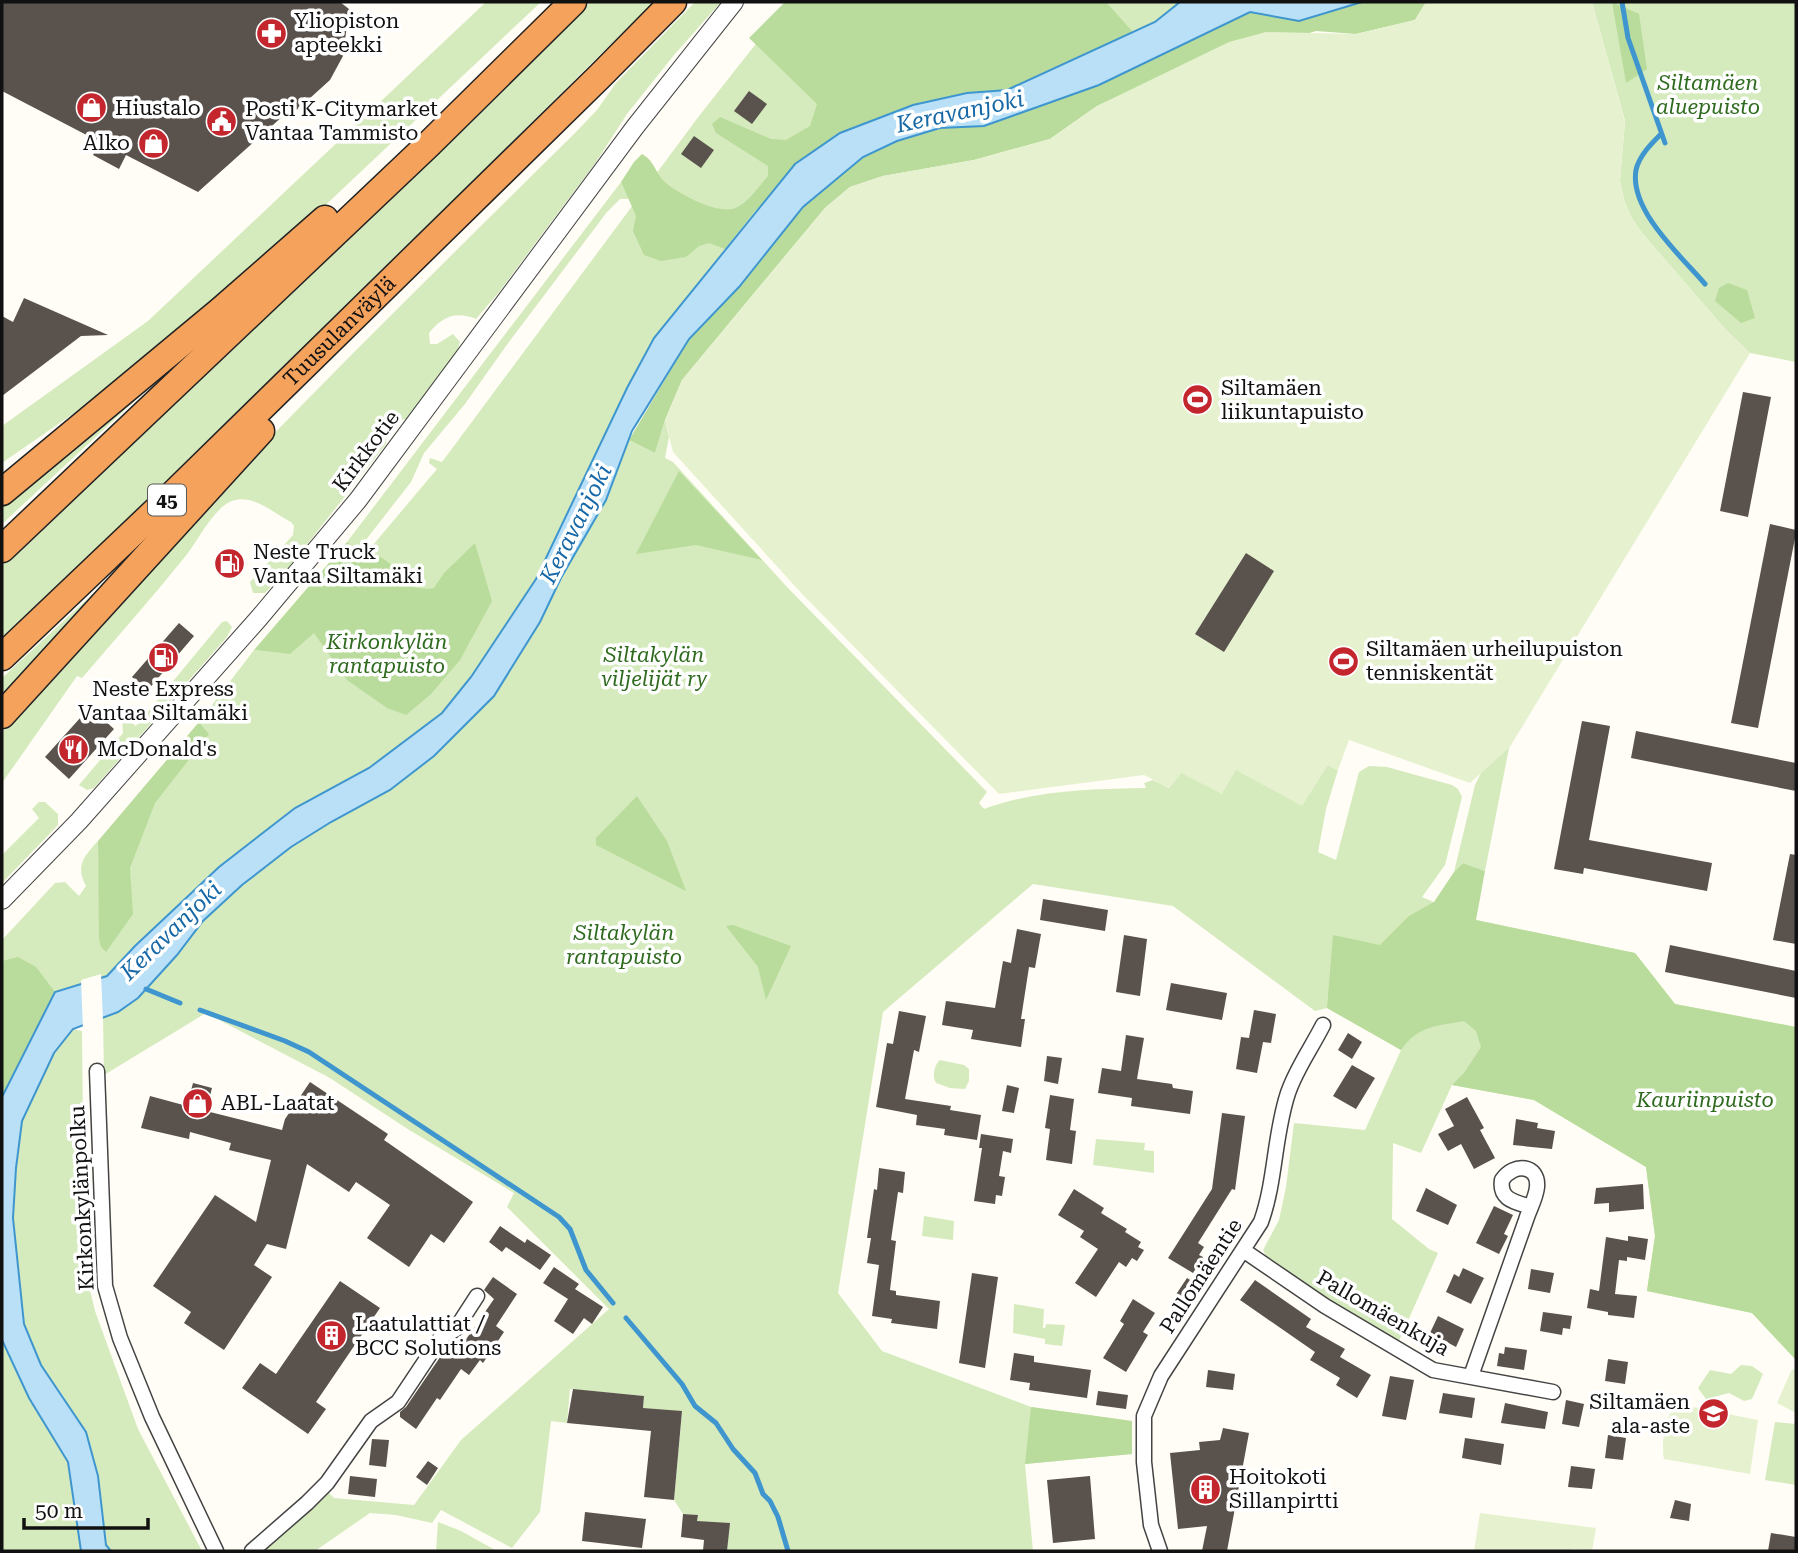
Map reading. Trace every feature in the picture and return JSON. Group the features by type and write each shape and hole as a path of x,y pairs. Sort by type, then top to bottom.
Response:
{"highway":[{"path":"2,549 429,144 573,2"},
{"name":"Tuusulanväylä","path":"2,657 330,341 673,2"},
{"path":"2,492 220,311 352,195 429,144"},
{"path":"2,715 274,417 330,341"},
{"path":"2,478 71,433"}],"street":[{"name":"Kirkkotie","path":"2,900 95,803 311,559 358,500 635,127 734,2"},
{"name":"Pallomäentie","path":"1160,1551 1151,1525 1144,1462 1144,1416 1161,1376 1261,1222 1267,1205 1279,1127 1288,1093 1323,1025"},
{"name":"Kirkonkylänpolku","path":"97,1071 105,1286 120,1338 152,1417 216,1551"},
{"path":"1471,1377 1531,1207"},
{"name":"Pallomäenkuja","path":"1243,1250 1325,1306 1433,1370 1553,1392"},
{"path":"252,1551 327,1483 371,1421 398,1402 442,1336 455,1330 477,1296"}],"green space":[{"path":"486,2 541,2 317,213 199,317 84,406 2,463 2,426 148,321"},
{"path":"590,2 654,2 250,402 2,637 2,564 291,293"},
{"path":"695,2 721,2 627,114 596,162 476,319 456,315 439,323 429,333 430,344 437,344 453,334 460,342 458,349 407,419 397,420 387,427 386,444 287,570 265,593 253,593 250,582 293,535 294,526 255,502 239,499 225,505 212,518 172,573 82,678 77,676 2,783 2,732 69,654 209,501 574,134 597,110 616,83"},
{"path":"785,2 1106,2 1133,32 1007,90 967,93 913,105 756,210 725,249 709,243 699,246 686,257 661,261 644,255 633,231 636,216 621,182 642,154 650,160 663,180 679,192 716,208 732,209 747,200 768,176 768,166 716,133 712,124 720,117 771,139 786,140 810,126 817,104 749,38"},
{"name":"Kirkonkylän rantapuisto","path":"792,2 1180,2 1155,22 1007,90 967,93 913,105 756,210 654,338 627,388 536,579 471,677 442,713 369,768 295,808 219,867 107,976 55,992 2,1097 2,940 55,883 65,882 79,896 86,886 81,867 89,852 98,841 98,866 208,733 199,722 254,650 282,653 437,469 429,463 430,458 442,462 699,116"},
{"path":"1362,2 1426,2 1415,20 1356,34 1316,31 1159,78 1097,106 1050,139 974,160 883,176 850,187 825,208 682,380 655,453 629,440 689,339 739,287 803,207 863,157 896,141 940,128 984,126 1179,46 1250,12 1299,21"},
{"name":"Siltamäen liikuntapuisto","path":"1426,2 1592,2 1625,122 1620,180 1631,217 1726,330 1750,353 1509,748 1470,783 1349,740 1338,770 1328,765 1302,806 1236,770 1222,794 1181,773 1169,788 1144,775 999,794 803,595 673,452 665,420 682,380 825,208 850,187 883,176 974,160 1050,139 1097,106 1229,42 1266,32 1356,34 1415,20"},
{"name":"Siltamäen aluepuisto","path":"1592,2 1796,2 1796,362 1750,353 1726,330 1631,217 1620,180 1625,121"},
{"path":"1612,2 1639,14 1647,69 1626,83"},
{"path":"621,182 629,199 620,199 607,212 465,404 424,453 411,482 358,550 347,542"},
{"path":"1728,283 1747,290 1755,318 1741,323 1715,301 1719,288"},
{"path":"186,353 2,524 2,504"},
{"name":"Siltakylän rantapuisto","path":"665,420 669,437 665,458 673,462 787,587 987,792 979,803 984,809 1044,794 1146,788 1144,783 1153,780 1169,788 1181,773 1328,765 1338,770 1326,809 1318,852 1336,860 1359,772 1369,766 1387,767 1452,785 1462,797 1445,865 1422,897 1476,920 1635,953 1675,1004 1796,1027 1796,1360 1752,1313 1647,1291 1655,1236 1646,1167 1534,1100 1452,1085 1421,1153 1393,1143 1392,1219 1429,1249 1438,1253 1399,1341 1335,1303 1266,1256 1263,1250 1279,1220 1294,1123 1365,1130 1401,1050 1327,1008 1315,1011 1173,906 1033,884 883,1012 838,1293 882,1351 1031,1407 1132,1421 1132,1454 1025,1464 1033,1551 727,1551 729,1524 697,1521 698,1515 683,1514 674,1500 682,1412 643,1408 644,1396 570,1389 567,1423 551,1421 540,1512 512,1548 441,1510 432,1523 396,1515 370,1513 315,1551 260,1551 328,1492 334,1498 414,1505 461,1440 609,1309 507,1207 514,1193 406,1128 330,1078 206,1013 104,1075 103,1018 118,1012 138,998 203,921 242,885 291,847 331,822 494,696 540,622 561,578 606,500 629,440 655,453"},
{"path":"679,471 762,560 696,545 636,554"},
{"path":"347,542 383,559 405,583 426,589 434,588 444,573 475,543 492,601 460,660 431,694 406,715 387,708 347,680 314,633 290,654 254,650"},
{"path":"135,555 2,701 2,678"},
{"path":"227,621 232,627 227,637 94,788 87,790 79,785 123,733 124,716 136,726 222,622"},
{"path":"1539,698 1509,748 1485,871 1463,863 1454,872 1475,785 1489,757"},
{"path":"199,722 209,734 155,803 130,868 133,914 106,952 99,939 98,841"},
{"path":"637,796 667,841 686,891 596,845 596,838"},
{"path":"39,802 45,802 58,814 58,825 2,883 2,855 39,818 32,809"},
{"name":"Kauriinpuisto","path":"1463,863 1485,871 1476,920 1635,953 1675,1004 1796,1027 1796,1360 1752,1313 1647,1291 1655,1236 1646,1167 1534,1100 1452,1085 1464,1073 1481,1047 1476,1031 1464,1021 1421,1032 1401,1050 1327,1008 1333,935 1380,945 1409,916 1434,902"},
{"path":"733,925 791,946 766,1000 758,967 726,926"},
{"path":"18,957 36,967 55,992 2,1097 2,961"},
{"path":"73,1029 82,1031 84,1243 88,1282 95,1311 138,1429 202,1551 111,1551 106,1545 103,1513 64,1397 41,1365 24,1324 13,1218 16,1131 52,1052"},
{"path":"940,1060 964,1065 969,1069 969,1081 965,1089 936,1083 934,1071"},
{"path":"1096,1139 1145,1143 1144,1150 1154,1151 1154,1173 1093,1165"},
{"path":"924,1216 954,1221 953,1240 922,1236"},
{"path":"1014,1304 1044,1309 1043,1328 1046,1324 1065,1325 1062,1346 1045,1344 1045,1339 1013,1333"},
{"path":"2,1340 29,1398 68,1462 81,1551 2,1551"},
{"path":"1741,1365 1752,1366 1763,1374 1752,1399 1744,1401 1729,1393 1706,1399 1698,1388 1710,1370 1731,1374"},
{"path":"1792,1369 1796,1371 1796,1413 1777,1403"},
{"path":"1688,1406 1758,1420 1750,1474 1664,1459 1664,1439 1669,1417 1675,1407"},
{"path":"1031,1407 1132,1421 1132,1454 1025,1464"},
{"path":"1775,1422 1796,1424 1796,1485 1765,1480"},
{"path":"1480,1513 1596,1528 1592,1551 1474,1551"},
{"path":"438,1522 461,1531 497,1551 436,1551"}],"water":[{"name":"Keravanjoki","path":"1180,2 1362,2 1299,21 1250,12 1099,85 984,126 940,128 897,141 863,157 803,207 739,287 689,339 632,431 606,500 561,578 540,622 494,696 434,756 390,790 291,847 242,885 203,921 138,998 118,1012 73,1029 54,1053 22,1121 13,1218 24,1324 41,1365 86,1432 98,1476 106,1545 111,1551 81,1551 68,1462 29,1398 2,1340 2,1097 55,992 107,976 219,867 295,808 369,768 442,713 471,677 536,579 627,388 654,338 795,164 840,133 913,105 967,93 1007,90 1155,22"}],"pier":[{"path":"101,974 103,1021 83,1029 81,980"}],"building":[{"path":"2,2 340,2 349,9 343,56 330,80 309,99 304,97 297,110 293,107 198,192 126,155 119,169 93,155 100,142 2,91"},
{"path":"749,91 767,104 752,124 734,111"},
{"path":"694,136 714,150 701,168 681,154"},
{"path":"24,298 108,335 81,336 2,396 2,316 13,322"},
{"path":"1743,392 1771,397 1748,517 1720,511"},
{"path":"1770,524 1796,530 1796,533 1758,728 1731,723"},
{"path":"1246,553 1274,571 1224,652 1195,634"},
{"name":"Neste Express Vantaa Siltamäki","path":"179,623 194,636 147,691 132,677"},
{"name":"McDonald's","path":"90,707 114,729 69,779 45,757"},
{"path":"1582,721 1610,726 1589,840 1712,863 1707,891 1584,868 1583,874 1554,869"},
{"path":"1636,731 1796,763 1796,791 1631,758"},
{"path":"1790,854 1796,855 1796,944 1773,940"},
{"path":"1043,899 1108,910 1105,931 1040,920"},
{"path":"1017,929 1041,934 1035,968 1029,967 1021,1019 1025,1019 1021,1047 971,1039 973,1030 942,1025 946,1001 995,1008 1003,961 1011,963"},
{"path":"1124,935 1147,939 1140,996 1116,992"},
{"path":"1670,945 1796,971 1796,998 1665,972"},
{"path":"1171,983 1227,993 1222,1020 1166,1010"},
{"path":"1254,1010 1276,1014 1271,1043 1263,1042 1257,1073 1236,1069 1241,1037 1249,1038"},
{"path":"899,1011 926,1016 919,1052 914,1050 905,1099 951,1106 950,1110 981,1115 977,1140 944,1135 945,1129 916,1125 917,1115 876,1107 887,1043 893,1044"},
{"path":"1348,1033 1362,1042 1352,1059 1338,1050"},
{"path":"1126,1035 1144,1038 1137,1079 1172,1084 1173,1088 1193,1091 1190,1114 1131,1106 1132,1098 1098,1093 1102,1068 1121,1071"},
{"path":"1047,1056 1062,1058 1058,1084 1044,1081"},
{"path":"1352,1065 1375,1078 1356,1109 1333,1096"},
{"path":"310,1082 388,1134 384,1140 473,1202 444,1243 431,1234 409,1267 367,1238 390,1205 356,1182 349,1192 307,1164 286,1249 267,1244 254,1265 272,1277 224,1350 184,1323 191,1312 153,1286 215,1195 256,1222 271,1160 229,1150 231,1143 190,1132 189,1139 141,1128 150,1096 187,1106 193,1083 212,1088 206,1111 282,1130 285,1119"},
{"path":"1007,1085 1019,1088 1014,1113 1002,1111"},
{"path":"1050,1095 1074,1099 1070,1130 1076,1131 1072,1164 1046,1160 1050,1129 1045,1128"},
{"path":"1467,1097 1484,1128 1480,1130 1495,1158 1474,1169 1461,1144 1448,1151 1438,1134 1454,1126 1445,1109"},
{"path":"1222,1113 1245,1116 1235,1190 1232,1189 1198,1243 1204,1247 1199,1255 1203,1257 1193,1273 1168,1258 1212,1189"},
{"path":"1516,1119 1538,1123 1537,1128 1555,1131 1552,1149 1513,1145"},
{"path":"981,1134 1013,1139 1011,1153 1003,1151 999,1176 1005,1177 1002,1196 996,1195 995,1204 974,1201 982,1148 979,1148"},
{"path":"879,1168 905,1172 903,1193 898,1192 891,1240 896,1241 890,1290 896,1291 896,1295 940,1301 937,1329 891,1323 892,1319 872,1316 879,1265 867,1263 871,1238 867,1238"},
{"path":"1643,1184 1644,1209 1609,1212 1609,1203 1594,1204 1596,1188"},
{"path":"1426,1188 1457,1205 1448,1225 1416,1211"},
{"path":"1074,1189 1104,1208 1101,1213 1127,1229 1125,1232 1141,1242 1138,1247 1144,1250 1137,1261 1132,1258 1126,1267 1119,1262 1096,1297 1075,1283 1098,1249 1080,1237 1084,1231 1058,1215"},
{"path":"1494,1206 1513,1215 1504,1234 1508,1236 1499,1254 1476,1243"},
{"path":"500,1226 525,1243 527,1239 551,1255 540,1270 506,1247 502,1252 489,1242"},
{"path":"1628,1236 1648,1239 1645,1260 1627,1257 1627,1261 1619,1260 1615,1294 1637,1296 1634,1318 1608,1315 1608,1312 1587,1308 1590,1289 1599,1291 1606,1237 1628,1241"},
{"path":"554,1267 579,1284 575,1289 603,1307 592,1324 584,1318 573,1334 554,1321 568,1299 543,1283"},
{"path":"1463,1268 1484,1278 1471,1304 1446,1292 1454,1274 1459,1277"},
{"path":"1531,1269 1554,1273 1550,1293 1528,1289"},
{"path":"972,1273 998,1277 985,1368 959,1363"},
{"path":"493,1277 517,1294 496,1326 504,1332 483,1363 480,1360 469,1375 461,1369 416,1429 400,1417 400,1412 449,1344 452,1342 460,1348 494,1299 484,1290"},
{"path":"1187,1278 1200,1286 1185,1311 1171,1302"},
{"path":"1255,1280 1311,1319 1306,1327 1345,1349 1340,1357 1371,1375 1357,1398 1336,1385 1340,1378 1310,1360 1315,1352 1240,1300"},
{"name":"Laatulattiat / BCC Solutions","path":"340,1281 380,1308 316,1402 326,1409 308,1434 242,1388 260,1363 276,1374"},
{"path":"1133,1299 1155,1313 1143,1332 1148,1335 1126,1372 1103,1358 1124,1324 1120,1321"},
{"path":"1543,1312 1572,1316 1570,1329 1563,1328 1562,1335 1540,1331"},
{"path":"1438,1316 1464,1329 1456,1347 1430,1333"},
{"path":"1505,1347 1527,1350 1524,1370 1497,1366 1499,1353 1504,1354"},
{"path":"1014,1353 1034,1356 1034,1362 1091,1370 1087,1398 1029,1390 1030,1383 1010,1380"},
{"path":"1608,1359 1628,1362 1625,1384 1605,1381"},
{"path":"1208,1370 1235,1374 1233,1390 1206,1387"},
{"path":"1390,1376 1414,1380 1406,1420 1382,1416"},
{"path":"573,1389 644,1396 643,1408 682,1411 674,1500 644,1497 651,1431 567,1423"},
{"path":"1098,1391 1128,1395 1126,1409 1096,1405"},
{"path":"1443,1393 1475,1398 1472,1418 1439,1413"},
{"path":"1566,1400 1584,1404 1579,1427 1562,1424"},
{"path":"1505,1403 1548,1412 1545,1429 1501,1423"},
{"name":"Hoitokoti Sillanpirtti","path":"1223,1428 1249,1433 1227,1551 1202,1551 1207,1526 1178,1529 1170,1453 1200,1450 1199,1442 1220,1440"},
{"path":"1608,1435 1626,1438 1623,1460 1605,1458"},
{"path":"1465,1438 1504,1444 1501,1465 1462,1458"},
{"path":"372,1439 389,1440 386,1467 369,1465"},
{"path":"428,1461 438,1468 427,1485 416,1477"},
{"path":"1571,1466 1595,1469 1592,1489 1568,1487"},
{"path":"350,1476 377,1479 375,1497 348,1494"},
{"path":"1090,1476 1095,1539 1053,1543 1047,1480"},
{"path":"1675,1500 1691,1504 1689,1521 1670,1518"},
{"path":"585,1512 646,1519 642,1548 582,1541"},
{"path":"683,1514 698,1515 697,1521 730,1523 727,1551 703,1551 704,1540 681,1537"},
{"path":"1771,1533 1796,1537 1796,1551 1768,1551"}],"waterway":[{"path":"1622,2 1628,38 1665,143"},
{"path":"1661,134 1646,150 1636,170 1640,201 1659,232 1705,284"},
{"name":"Keravanjoki","path":"146,989 180,1003"},
{"path":"200,1010 309,1052 559,1217 570,1229 586,1270 613,1303"},
{"path":"626,1318 682,1384 695,1406 716,1423 733,1449 755,1473 763,1494 778,1517 788,1551"}],"place":[{"name":"Yliopiston apteekki","path":"271,33"},
{"name":"Hiustalo","path":"92,108"},
{"name":"Posti K-Citymarket Vantaa Tammisto","path":"222,121"},
{"name":"Alko","path":"153,143"},
{"name":"Siltamäen liikuntapuisto","path":"1198,400"},
{"name":"Neste Truck Vantaa Siltamäki","path":"230,564"},
{"name":"Neste Express Vantaa Siltamäki","path":"163,657"},
{"name":"Siltamäen urheilupuiston tenniskentät","path":"1343,661"},
{"name":"McDonald's","path":"74,749"},
{"name":"ABL-Laatat","path":"198,1103"},
{"name":"Laatulattiat / BCC Solutions","path":"332,1336"},
{"name":"Siltamäen ala-aste","path":"1713,1414"},
{"name":"Hoitokoti Sillanpirtti","path":"1206,1489"}],"park label":[{"name":"Siltakylän viljelijät ry","path":"654,667"}]}
